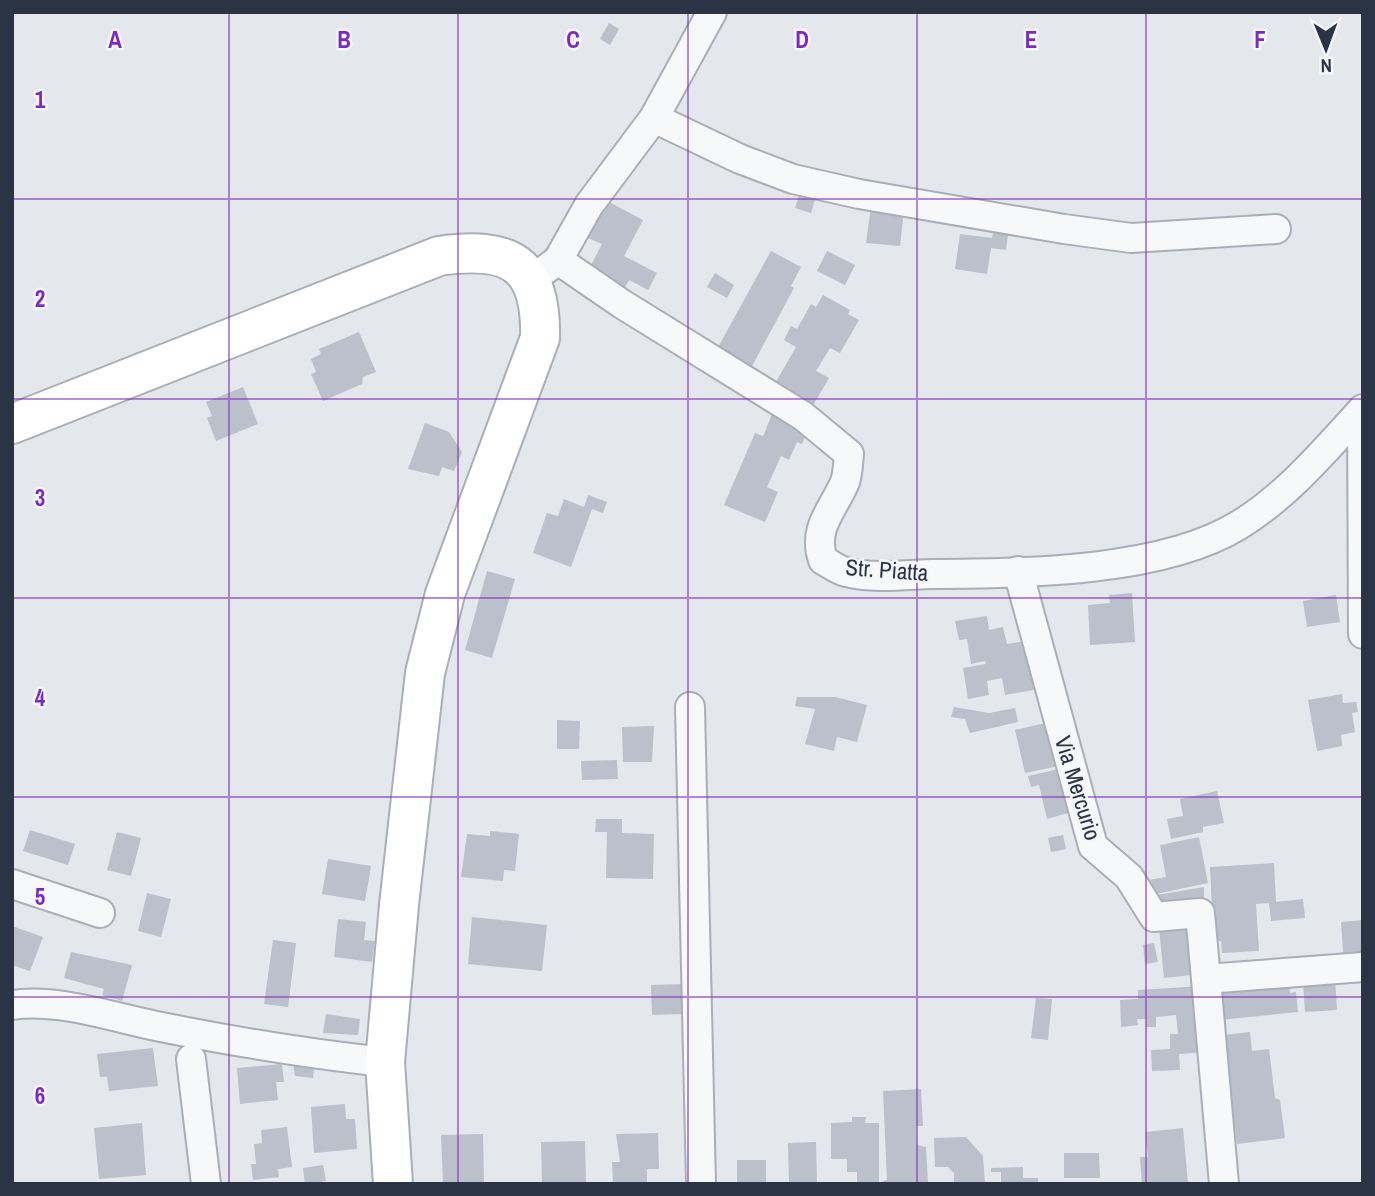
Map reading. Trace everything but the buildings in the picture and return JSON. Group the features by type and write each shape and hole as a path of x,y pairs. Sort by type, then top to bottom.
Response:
{"main road":[{"path":"12,424 439,256 489,254 545,270 538,297 540,338 445,594 425,673 385,1062 393,1184"}],"street":[{"path":"545,270 654,118 712,12"},
{"path":"654,118 740,159 793,179 859,194 1132,238 1276,229"},
{"name":"Str. Piatta","path":"545,270 622,304 803,416 849,454 846,479 823,525 817,544 823,560 845,572 895,575 1018,571 1114,563 1186,549 1238,526 1293,486 1362,410"},
{"path":"1362,410 1363,634"},
{"name":"Via Mercurio","path":"1018,571 1093,846 1129,877 1154,917 1200,913 1224,1184"},
{"path":"690,707 701,1184"},
{"path":"12,884 100,914"},
{"path":"1206,979 1363,967"},
{"path":"12,1004 79,1009 171,1029 330,1056 385,1062"},
{"path":"191,1059 206,1184"}]}
